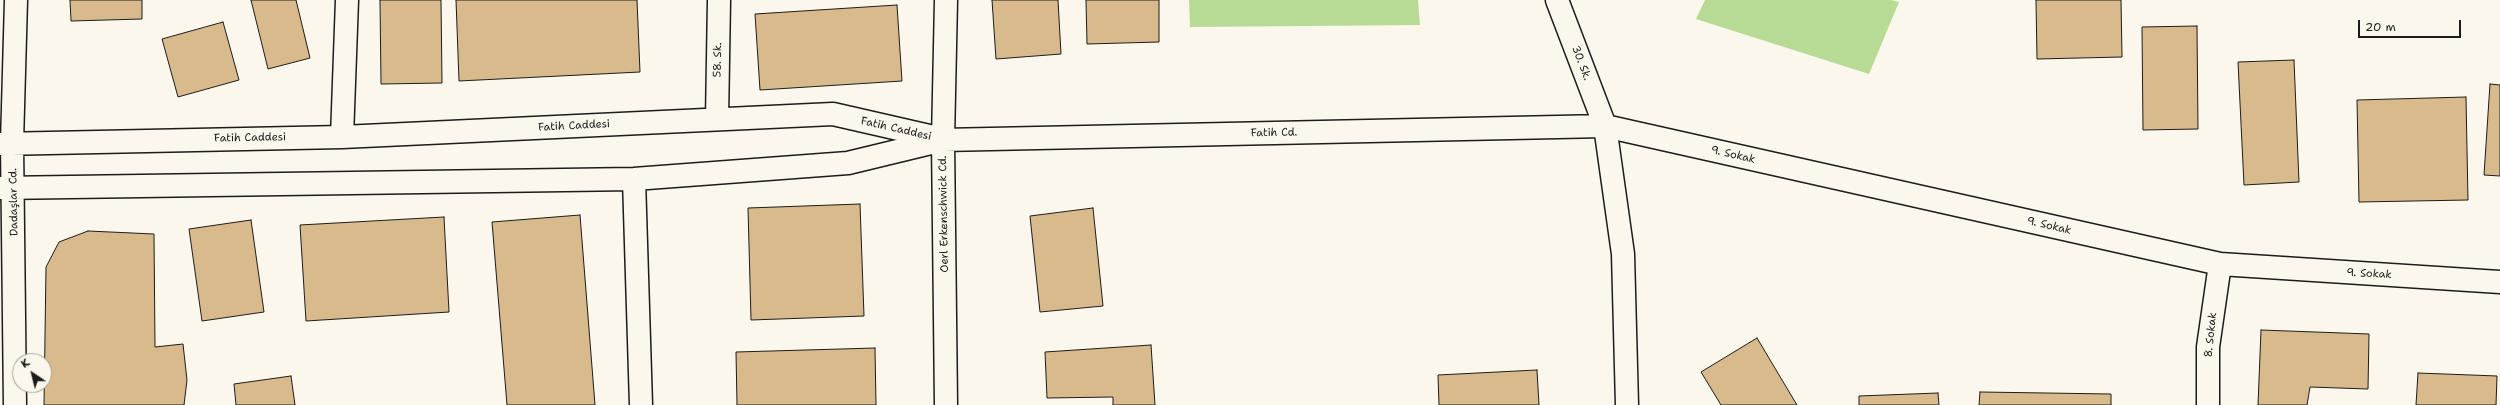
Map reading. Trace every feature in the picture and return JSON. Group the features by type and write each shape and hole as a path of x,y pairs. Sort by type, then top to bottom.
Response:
{"street":[{"name":"Dadaşlar Cd.","path":"15,405 6,143 16,0"},
{"path":"342,137 347,0"},
{"name":"58. Sk.","path":"717,120 719,0"},
{"name":"Oerl Erkenschwick Cd.","path":"946,0 943,140 946,405"},
{"name":"30. Sk.","path":"1557,0 1605,126 1623,254 1627,405"},
{"name":"Fatih Caddesi","path":"6,143 342,137 833,114 943,140"},
{"name":"Fatih Cd.","path":"943,140 1605,126"},
{"name":"9. Sokak","path":"1605,126 2220,264 2500,282"},
{"name":"Fatih Caddesi","path":"7,188 351,185 634,179 848,163 943,140"},
{"path":"634,179 641,405"},
{"name":"8. Sokak","path":"2208,405 2208,347 2220,264"}],"green space":[{"path":"1189,0 1418,0 1420,25 1190,27"},
{"path":"1705,0 1891,0 1899,2 1869,74 1696,19"}],"building":[{"path":"70,0 142,0 142,19 71,21"},
{"path":"251,0 296,0 310,58 268,69"},
{"path":"380,0 441,0 442,83 381,84"},
{"path":"456,0 637,0 640,72 459,81"},
{"path":"992,0 1058,0 1061,54 996,59"},
{"path":"1086,0 1159,0 1159,42 1087,44"},
{"path":"2036,0 2121,0 2122,57 2037,59"},
{"path":"897,5 902,81 760,90 755,14"},
{"path":"223,22 239,80 178,97 162,39"},
{"path":"2197,26 2198,129 2143,130 2142,27"},
{"path":"2294,60 2299,182 2244,185 2238,62"},
{"path":"2490,84 2500,85 2500,176 2484,175"},
{"path":"2466,97 2468,200 2359,202 2357,100"},
{"path":"860,204 864,316 751,320 748,208"},
{"path":"1093,208 1103,306 1040,312 1030,216"},
{"path":"580,215 595,405 507,405 492,222"},
{"path":"444,217 449,312 306,321 300,225"},
{"path":"251,220 264,312 202,321 189,229"},
{"path":"88,231 154,234 155,347 183,344 187,380 184,405 44,405 44,393 52,393 52,353 45,353 46,267 59,242"},
{"path":"2261,330 2369,334 2368,389 2310,387 2307,405 2258,405"},
{"path":"1757,338 1797,405 1721,405 1701,372"},
{"path":"1151,345 1155,405 1113,405 1113,397 1047,398 1045,352"},
{"path":"875,348 876,405 737,405 736,352"},
{"path":"1537,370 1539,405 1439,405 1438,375"},
{"path":"2418,373 2497,376 2496,405 2416,405"},
{"path":"291,376 295,405 236,405 234,384"},
{"path":"1980,392 2111,394 2111,405 1979,405"},
{"path":"1938,393 1939,405 1859,405 1859,396"}]}
